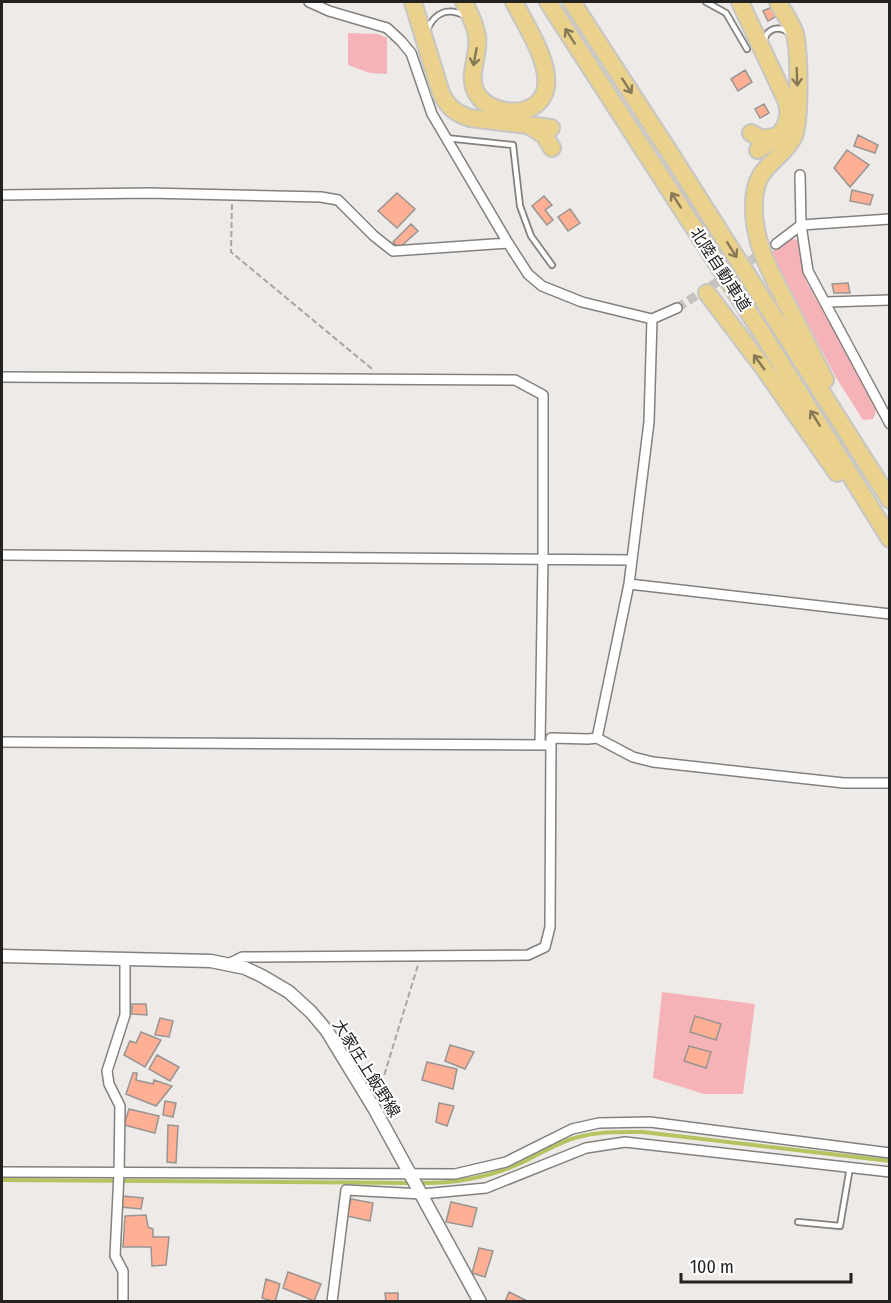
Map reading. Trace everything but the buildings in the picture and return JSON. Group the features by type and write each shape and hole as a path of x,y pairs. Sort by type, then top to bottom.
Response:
{"highway":[{"path":"413,2 441,93 448,106 458,114 470,118 550,128"},
{"path":"464,2 477,36 472,83 477,93 483,102 492,108 519,111 537,105 546,87 546,76 538,49 514,2"},
{"name":"北陸自動車道","path":"548,2 764,336 890,539"},
{"name":"北陸自動車道","path":"572,2 890,500"},
{"path":"740,2 755,49 788,102 790,111 784,130 758,150"},
{"path":"778,2 791,26 796,46 798,126 789,145 765,168 759,178 754,202 758,239 771,272 824,378 890,491"},
{"path":"528,125 544,135 552,148"},
{"path":"751,133 762,139 778,136"},
{"path":"707,293 763,367 890,547"}],"main road":[{"name":"大家庄上飯野線","path":"2,956 195,959 245,968 289,992 327,1031 374,1107 480,1302"}],"street":[{"path":"309,2 329,11 387,28 402,41 411,53 426,99 446,138 528,274 542,286 582,302 652,319 677,308"},
{"path":"800,175 801,225 808,271 890,424"},
{"path":"2,195 148,194 321,197 338,200 374,236 393,251 508,243"},
{"path":"776,244 801,225 890,219"},
{"path":"826,303 890,300"},
{"path":"597,738 629,584 649,422 652,319"},
{"path":"2,377 515,380 543,395 540,745"},
{"path":"2,555 632,560"},
{"path":"629,584 890,614"},
{"path":"228,964 242,957 528,955 545,947 550,927 551,738 597,738 633,757 653,762 844,783 890,783"},
{"path":"2,742 551,746"},
{"path":"123,1302 123,1271 116,1256 120,1106 109,1084 107,1071 125,1015 126,958"},
{"path":"2,1172 347,1173 412,1176 455,1174 506,1162 572,1129 599,1123 625,1122 671,1125 890,1153"},
{"path":"346,1190 421,1192 486,1188 586,1148 625,1142 890,1172"},
{"path":"332,1302 347,1173"}],"lane":[{"path":"706,2 726,12 755,49 769,31 775,28 788,31 796,46"},
{"path":"424,35 432,20 443,12 457,12 473,21"},
{"path":"446,138 513,145 520,206 531,236 552,265"},
{"path":"798,1222 840,1226 850,1167"}],"path":[{"path":"232,195 231,252 384,380"},
{"path":"374,1107 420,957"}],"shaded area":[{"path":"348,33 378,34 387,38 387,74 370,73 348,65"},
{"path":"792,238 798,241 805,279 873,401 876,412 873,419 863,420 835,376 771,252"},
{"path":"662,992 755,1004 743,1094 704,1094 653,1078"}],"waterway":[{"path":"419,1183 459,1181 485,1176 523,1162 571,1139 610,1132 643,1132 890,1161"},
{"path":"2,1180 412,1183"}],"tunnel":[{"path":"739,268 776,244"},
{"path":"677,308 728,275"}]}
